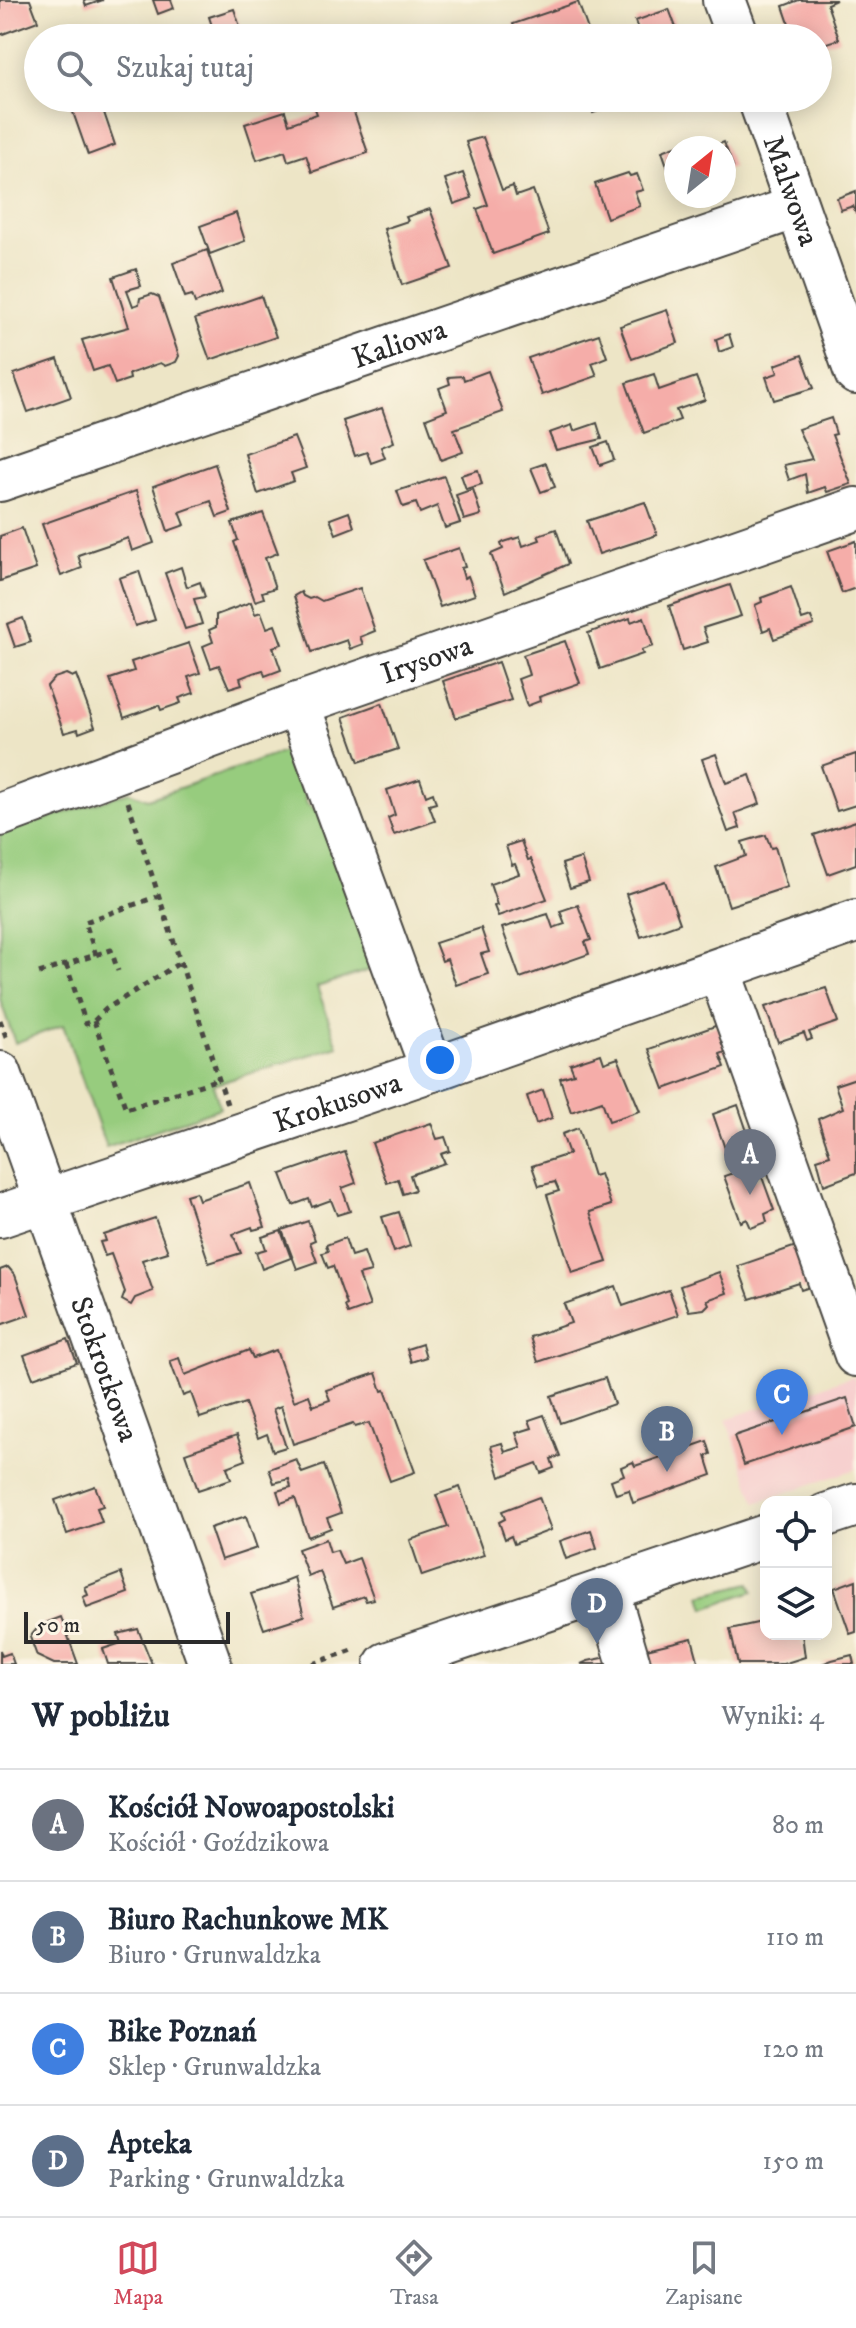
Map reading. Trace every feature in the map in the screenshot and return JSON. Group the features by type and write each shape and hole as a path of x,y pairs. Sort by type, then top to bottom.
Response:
{"street":[{"path":"724,0 733,24"},
{"name":"Malwowa","path":"764,112 856,373"},
{"name":"Kaliowa","path":"0,480 797,207"},
{"name":"Irysowa","path":"0,815 298,704 856,509"},
{"path":"298,704 432,1070"},
{"name":"Krokusowa","path":"0,1216 432,1070 856,921"},
{"path":"719,970 840,1290 856,1355"},
{"name":"Stokrotkowa","path":"0,1073 210,1664"},
{"path":"832,1513 856,1505"},
{"path":"386,1664 486,1648 607,1589 760,1538"},
{"path":"607,1589 629,1664"}],"path":[{"path":"118,771 237,1136"},
{"path":"96,955 85,922 159,896"},
{"path":"39,973 111,950 118,971"},
{"path":"66,964 86,1024 181,962"},
{"path":"94,1021 126,1109 219,1079"}],"shaded area":[{"path":"853,1376 856,1384 856,1469 777,1496 760,1496 760,1502 756,1503 726,1419"}],"green space":[{"path":"289,750 307,804 325,817 379,967 317,987 338,1046 213,1085 220,1108 106,1147 63,1025 15,1043 0,999 0,834 129,792 148,799"},
{"path":"751,1583 754,1591 705,1608 701,1595"}],"building":[{"path":"0,0 30,0 38,21 0,35"},
{"path":"84,0 103,0 86,6"},
{"path":"153,0 171,0 174,8 158,14"},
{"path":"799,0 836,0 827,4 839,39 832,41 832,24 789,24 783,6"},
{"path":"578,2 586,24 513,24"},
{"path":"234,9 239,24 211,24 209,17"},
{"path":"669,9 675,24 636,24 635,21"},
{"path":"73,112 104,112 115,145 88,155"},
{"path":"282,112 285,112 289,124 317,114 354,112 368,153 312,172 306,155 288,161 285,151 257,160 245,124"},
{"path":"483,137 502,190 513,186 516,196 533,190 549,234 493,254 477,209 488,205 466,142"},
{"path":"463,173 472,198 454,204 445,179"},
{"path":"628,173 630,176 637,174 643,190 635,192 640,206 607,218 595,184"},
{"path":"856,191 856,214 853,206 841,210 837,198"},
{"path":"430,209 452,268 402,285 384,229"},
{"path":"236,213 245,241 210,254 200,226"},
{"path":"207,250 222,293 195,303 192,295 185,297 173,263"},
{"path":"136,269 141,286 127,290 133,306 139,304 140,298 152,294 159,297 179,356 176,362 165,366 160,363 129,374 130,379 115,384 108,366 93,371 82,340 129,327 113,277"},
{"path":"261,296 276,337 210,360 195,319"},
{"path":"667,310 678,343 632,359 620,326"},
{"path":"599,334 607,357 592,363 597,376 542,395 528,358"},
{"path":"729,334 733,347 719,352 716,339"},
{"path":"802,355 814,388 774,400 766,377 778,373 775,365"},
{"path":"58,359 71,397 28,412 14,374"},
{"path":"488,371 503,412 454,429 463,452 441,460 426,418 447,410 439,388 450,384 448,377 463,376 464,380"},
{"path":"654,374 659,390 696,377 705,400 676,410 680,420 644,433 626,383"},
{"path":"382,408 394,442 381,447 385,458 371,463 367,452 355,456 343,421"},
{"path":"831,418 836,434 832,435 851,484 827,492 825,487 808,493 805,474 789,480 784,465 812,459 798,429"},
{"path":"597,423 602,439 556,450 549,433 572,425 574,431"},
{"path":"294,437 306,468 291,473 294,481 258,494 245,454"},
{"path":"608,442 614,460 600,465 593,447"},
{"path":"546,463 555,487 541,492 531,468"},
{"path":"215,464 231,512 217,517 211,501 180,512 185,525 168,531 153,486"},
{"path":"478,470 482,484 466,489 461,475"},
{"path":"444,476 460,523 445,528 437,506 420,513 416,503 403,507 397,491"},
{"path":"473,489 481,515 464,520 456,495"},
{"path":"136,491 154,543 132,551 128,538 78,555 82,568 61,576 42,524"},
{"path":"645,502 657,535 599,554 587,521"},
{"path":"349,512 354,527 336,534 330,519"},
{"path":"263,513 278,553 265,558 275,588 262,592 264,598 255,601 234,542 238,540 232,523"},
{"path":"22,528 36,569 0,581 0,536"},
{"path":"556,529 568,564 505,592 491,554 503,549 501,544 504,542 520,537 523,546 540,540 538,535"},
{"path":"856,541 856,588 842,593 827,551"},
{"path":"459,548 465,567 461,568 464,578 468,576 475,595 440,607 423,560"},
{"path":"181,567 187,587 200,582 205,597 194,599 202,624 185,629 165,573"},
{"path":"139,571 155,620 135,626 119,578"},
{"path":"730,585 741,616 703,628 708,642 683,650 669,606"},
{"path":"791,587 802,620 811,617 814,625 774,639 770,628 763,631 755,605 762,602 761,598"},
{"path":"360,588 375,631 360,637 363,644 350,649 347,640 312,652 294,596 301,592 309,599 315,597 322,601"},
{"path":"251,602 255,614 261,612 267,628 275,625 282,644 273,647 281,670 265,676 263,670 253,673 240,678 242,684 229,688 219,665 211,668 203,646 213,642 209,630 216,627 216,615"},
{"path":"644,617 653,646 641,650 643,654 600,669 588,633 630,618 631,622"},
{"path":"23,618 31,642 15,647 7,624"},
{"path":"565,641 580,683 539,697 540,701 527,706 518,679 529,675 523,655"},
{"path":"189,643 200,673 188,677 194,693 179,698 181,703 161,710 159,705 124,718 110,679 134,671 131,662"},
{"path":"498,662 511,700 456,718 443,681"},
{"path":"76,675 95,727 79,733 78,729 64,733 47,686 54,678"},
{"path":"382,703 398,749 359,762 343,717"},
{"path":"716,754 726,783 750,775 760,804 735,813 740,828 728,832 702,759"},
{"path":"856,754 856,805 837,811 821,766"},
{"path":"420,779 426,796 433,793 436,803 429,805 435,821 394,835 388,818 395,815 387,790"},
{"path":"856,821 856,864 828,874 814,835"},
{"path":"766,835 771,848 775,847 787,887 729,906 716,867 746,856 742,842"},
{"path":"521,841 547,899 498,916 490,884 519,874 515,864 512,865 506,846"},
{"path":"581,858 589,882 570,888 562,864"},
{"path":"665,881 680,923 641,937 626,894"},
{"path":"578,905 591,940 585,942 589,954 520,978 502,928 548,914 553,928 565,924 560,911"},
{"path":"481,928 489,952 481,954 488,974 456,985 447,959 442,961 435,943"},
{"path":"826,988 838,1022 809,1032 812,1039 807,1041 804,1033 778,1042 765,1007"},
{"path":"718,1025 728,1051 720,1054 725,1067 664,1089 649,1049"},
{"path":"601,1054 604,1063 618,1058 640,1111 609,1121 602,1101 571,1112 560,1078 574,1074 570,1064"},
{"path":"856,1078 856,1173 824,1185 817,1159 830,1155 818,1119 843,1108 835,1085"},
{"path":"543,1090 552,1118 536,1124 527,1096"},
{"path":"738,1105 754,1152 729,1160 713,1114"},
{"path":"431,1123 437,1139 445,1137 450,1151 441,1154 445,1163 410,1175 415,1190 403,1194 398,1179 387,1183 372,1143"},
{"path":"578,1128 593,1176 600,1174 611,1205 590,1212 607,1262 572,1273 547,1195 559,1191 555,1182 539,1186 532,1166 569,1154 562,1134"},
{"path":"345,1152 356,1183 342,1188 350,1211 337,1215 331,1200 312,1207 309,1199 293,1205 281,1174"},
{"path":"748,1168 753,1180 762,1177 774,1210 765,1214 767,1222 751,1228 747,1219 741,1222 724,1176"},
{"path":"250,1183 265,1227 253,1230 252,1227 233,1234 241,1253 209,1263 186,1195 196,1192 199,1200"},
{"path":"399,1212 410,1246 394,1252 382,1217"},
{"path":"155,1218 168,1252 142,1260 153,1291 135,1298 131,1305 122,1300 125,1292 111,1254 105,1256 100,1242 106,1241 104,1235"},
{"path":"308,1221 315,1240 310,1242 317,1262 297,1269 282,1230"},
{"path":"281,1231 291,1258 262,1269 256,1252 266,1249 262,1237"},
{"path":"345,1238 351,1256 364,1252 371,1272 359,1275 370,1306 348,1314 333,1266 328,1268 322,1253 328,1251 326,1245"},
{"path":"802,1244 816,1285 801,1290 799,1283 750,1299 738,1266"},
{"path":"8,1267 15,1275 29,1315 0,1325 0,1270"},
{"path":"719,1272 727,1293 707,1300 709,1304 704,1309 689,1311 680,1286"},
{"path":"616,1286 623,1306 669,1290 678,1315 538,1362 530,1337 571,1323 564,1304"},
{"path":"68,1339 77,1363 33,1378 24,1355"},
{"path":"422,1344 426,1357 411,1362 407,1349"},
{"path":"249,1350 253,1358 276,1350 294,1401 309,1395 313,1406 330,1400 326,1390 376,1373 415,1472 390,1481 369,1423 355,1427 353,1424 293,1444 281,1406 273,1409 286,1447 273,1451 267,1434 258,1438 245,1403 200,1418 191,1393 183,1396 170,1361 179,1358 185,1375"},
{"path":"605,1378 614,1404 560,1423 551,1396"},
{"path":"847,1398 856,1427 744,1465 734,1436"},
{"path":"544,1415 560,1456 551,1459 554,1468 541,1473 537,1463 500,1477 491,1446 502,1443 505,1452 521,1447 516,1433 532,1428 529,1420"},
{"path":"237,1435 246,1460 227,1467 231,1479 198,1490 185,1453"},
{"path":"707,1441 711,1454 706,1456 712,1475 633,1503 629,1490 616,1494 611,1480 624,1475 621,1467 633,1462 635,1466"},
{"path":"296,1459 302,1473 324,1465 341,1513 327,1518 331,1528 308,1537 295,1498 281,1503 277,1491 291,1487 289,1479 274,1483 269,1469"},
{"path":"95,1486 103,1506 97,1508 102,1522 67,1534 55,1500"},
{"path":"460,1487 484,1555 422,1576 410,1540 448,1527 436,1495"},
{"path":"539,1497 551,1530 514,1544 511,1536 505,1539 499,1522 505,1519 502,1511"},
{"path":"246,1516 257,1548 221,1560 210,1528"},
{"path":"591,1530 597,1548 566,1559 560,1541"},
{"path":"326,1539 330,1552 337,1550 343,1564 359,1558 374,1599 366,1601 364,1596 333,1607 320,1571 308,1576 298,1549"},
{"path":"121,1573 128,1593 87,1608 83,1597 88,1595 85,1587"},
{"path":"294,1577 304,1616 264,1629 251,1594"},
{"path":"856,1580 856,1632 850,1634 834,1588"},
{"path":"61,1617 78,1664 54,1664 37,1656 30,1637 40,1625"},
{"path":"760,1622 760,1640 803,1640 805,1657 783,1664 738,1664 730,1629"},
{"path":"138,1629 152,1664 108,1664 103,1649 121,1643 118,1634"},
{"path":"692,1638 699,1664 637,1664 634,1652"},
{"path":"0,1650 2,1656 10,1653 14,1664 0,1664"},
{"path":"618,1655 620,1664 581,1664 588,1661"},
{"path":"852,1655 854,1664 822,1664 832,1660"}],"place":[{"name":"Kościół Nowoapostolski","path":"750,1195"},
{"name":"Bike Poznań","path":"782,1435"},
{"name":"Biuro Rachunkowe MK","path":"667,1472"},
{"name":"Apteka","path":"597,1644"}]}
